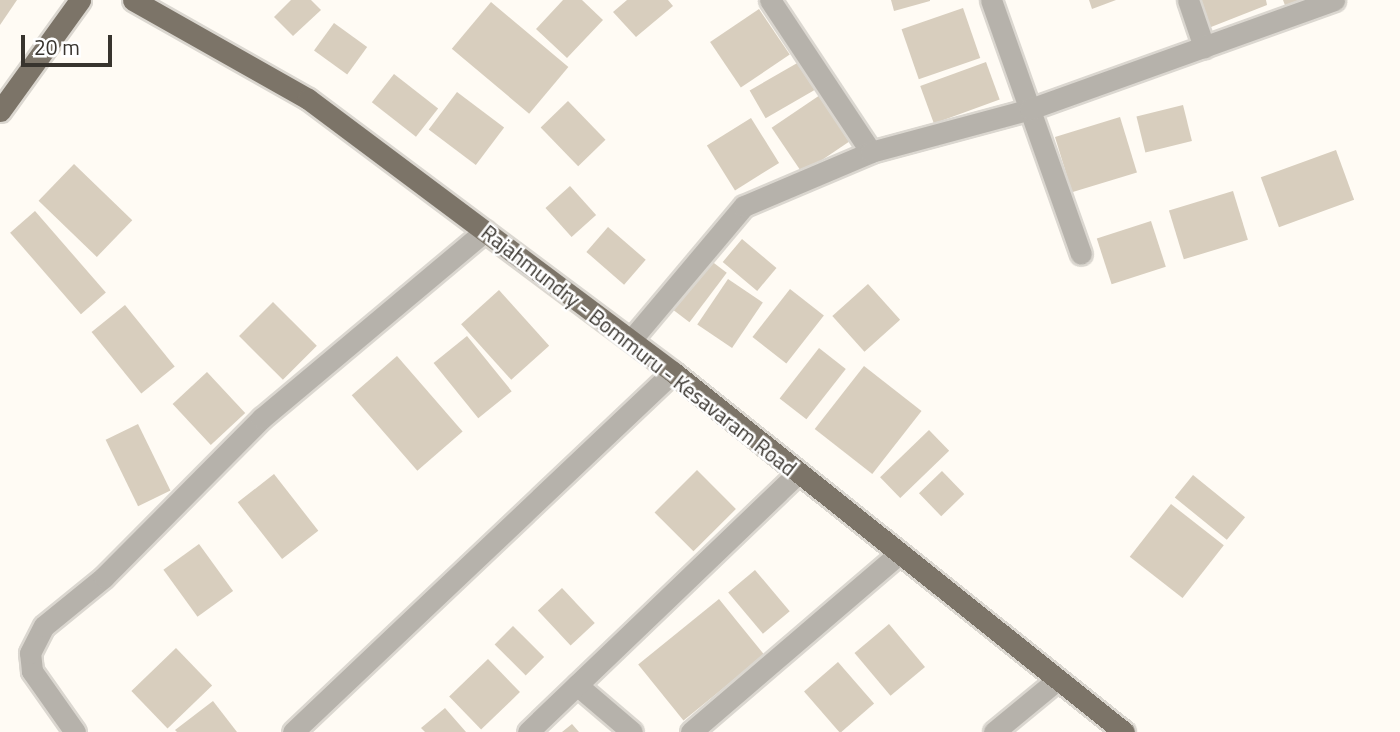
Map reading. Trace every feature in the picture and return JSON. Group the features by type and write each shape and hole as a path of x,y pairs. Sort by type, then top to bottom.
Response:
{"main road":[{"path":"0,111 80,0"},
{"name":"Rajahmundry - Bommuru - Kesavaram Road","path":"133,0 308,99 673,372 1124,732"}],"street":[{"path":"770,0 871,152"},
{"path":"991,0 1081,254"},
{"path":"1188,0 1204,47"},
{"path":"631,340 744,206 871,152 1030,109 1335,0"},
{"path":"75,732 32,671 30,653 44,626 104,577 262,418 485,231"},
{"path":"293,732 673,372"},
{"path":"528,732 798,473"},
{"path":"691,732 900,554"},
{"path":"994,732 1057,680"},
{"path":"577,685 632,732"}],"building":[{"path":"0,0 17,0 0,25"},
{"path":"291,0 311,0 321,10 293,36 274,17"},
{"path":"563,0 582,0 603,20 567,58 536,29"},
{"path":"627,0 668,0 673,6 636,37 613,12"},
{"path":"891,0 930,0 930,1 894,11"},
{"path":"1089,0 1116,0 1092,9"},
{"path":"1195,0 1266,0 1267,5 1206,29"},
{"path":"1283,0 1304,0 1286,8"},
{"path":"491,2 568,67 529,114 452,49"},
{"path":"963,8 980,58 919,79 902,29"},
{"path":"759,9 790,55 741,88 710,42"},
{"path":"334,23 367,47 347,75 314,51"},
{"path":"799,62 815,90 766,118 750,90"},
{"path":"986,62 1000,100 934,124 920,86"},
{"path":"394,74 438,108 416,137 372,102"},
{"path":"457,92 504,128 476,165 429,130"},
{"path":"823,93 854,139 802,173 772,128"},
{"path":"568,101 606,140 578,166 541,127"},
{"path":"1183,105 1192,141 1145,153 1136,117"},
{"path":"1120,117 1137,172 1072,192 1055,137"},
{"path":"751,118 779,163 735,191 707,146"},
{"path":"1336,150 1354,200 1279,227 1261,177"},
{"path":"74,164 132,220 97,257 39,201"},
{"path":"570,186 596,215 572,237 545,208"},
{"path":"1233,191 1248,240 1184,259 1169,211"},
{"path":"35,211 106,293 81,314 10,233"},
{"path":"1151,221 1166,267 1112,284 1097,239"},
{"path":"608,227 646,260 624,285 586,252"},
{"path":"742,239 776,268 757,291 723,262"},
{"path":"710,260 727,273 689,322 673,310"},
{"path":"728,279 763,302 732,348 697,325"},
{"path":"868,284 900,320 864,352 832,316"},
{"path":"790,289 824,315 786,364 752,337"},
{"path":"499,290 549,346 511,380 461,324"},
{"path":"273,302 317,346 283,380 239,336"},
{"path":"125,305 175,366 141,393 92,332"},
{"path":"467,336 512,391 478,418 434,363"},
{"path":"819,348 846,369 806,419 780,398"},
{"path":"397,356 463,431 417,471 352,395"},
{"path":"864,366 922,411 872,474 815,429"},
{"path":"207,372 245,413 211,445 173,404"},
{"path":"138,424 170,491 138,506 106,440"},
{"path":"929,430 949,451 900,498 880,477"},
{"path":"697,470 736,509 693,551 655,512"},
{"path":"942,471 964,494 941,516 919,493"},
{"path":"274,474 318,531 282,559 238,502"},
{"path":"1193,475 1245,517 1227,540 1175,498"},
{"path":"1171,504 1224,545 1183,598 1130,557"},
{"path":"199,544 233,591 197,617 163,570"},
{"path":"755,570 790,611 763,634 728,592"},
{"path":"562,588 595,623 571,646 538,611"},
{"path":"719,599 764,655 683,720 638,664"},
{"path":"889,624 925,667 891,696 855,653"},
{"path":"513,626 544,657 526,675 495,644"},
{"path":"176,648 212,685 168,728 131,691"},
{"path":"488,659 520,692 481,730 449,697"},
{"path":"838,662 874,704 839,732 804,692"},
{"path":"213,701 237,732 175,730"},
{"path":"445,708 466,732 425,732 421,728"},
{"path":"572,724 579,732 562,732"}]}
